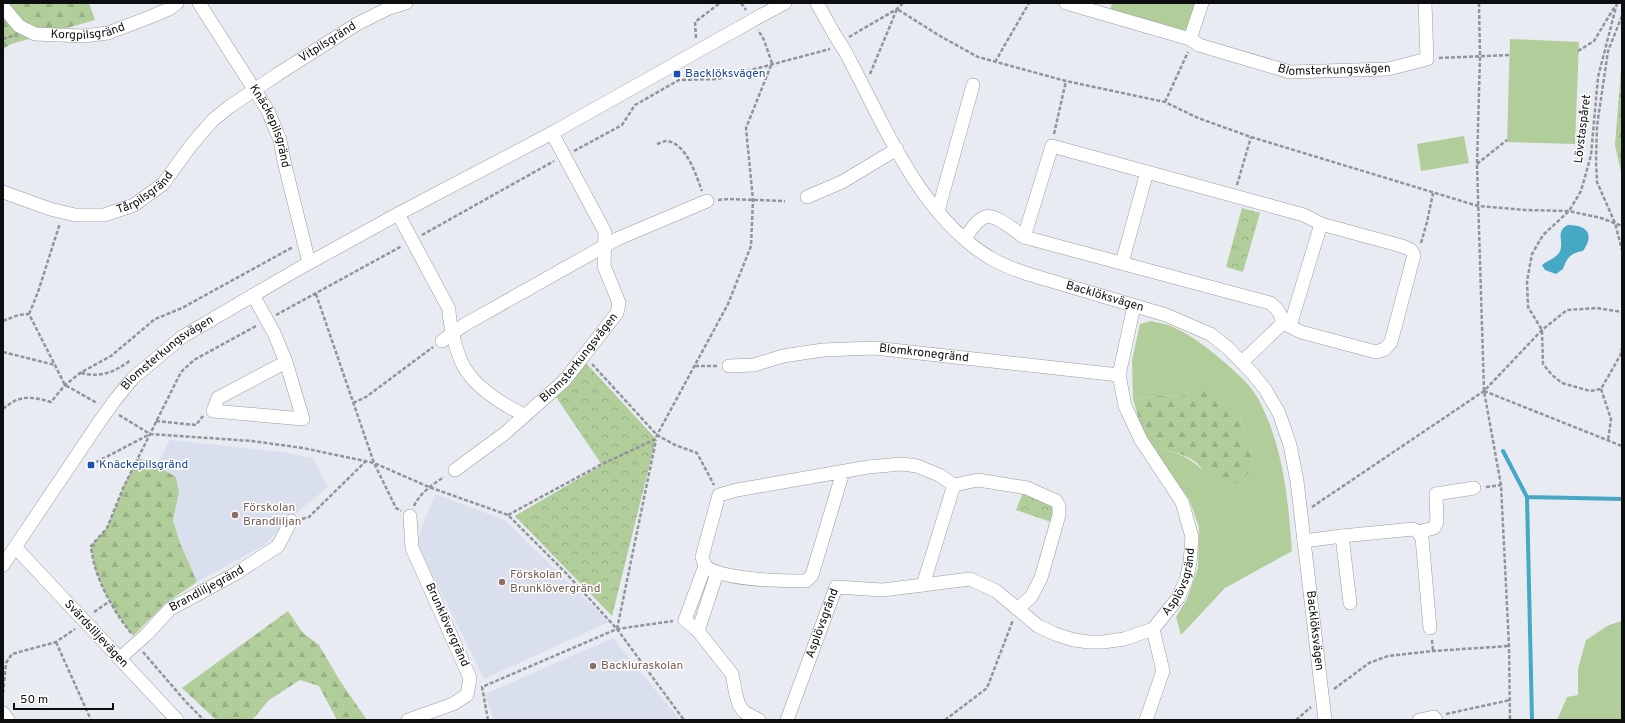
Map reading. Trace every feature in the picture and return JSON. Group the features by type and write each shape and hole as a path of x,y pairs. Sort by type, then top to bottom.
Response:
{"street":[{"name":"Korgpilsgränd","path":"3,7 19,26 35,34 83,36 108,33 163,12 178,3"},
{"name":"Knäckepilsgränd","path":"199,3 268,111 280,140 309,263"},
{"name":"Vitpilsgränd","path":"255,91 278,74 357,24 389,8 406,3"},
{"name":"Blomsterkungsvägen","path":"3,565 16,548 100,420 133,378 182,337 309,263 398,214 552,133 698,50 785,3"},
{"name":"Backlöksvägen","path":"817,3 846,53 887,133 911,173 938,211 965,238 993,259 1007,267 1166,315 1210,334 1228,348 1265,389 1283,422 1290,445 1297,481 1325,720"},
{"name":"Blomsterkungsvägen","path":"1066,3 1190,39 1199,45 1290,72 1388,69 1427,59"},
{"path":"1190,39 1202,3"},
{"path":"1425,3 1427,59"},
{"path":"938,211 973,85"},
{"name":"Tårpilsgränd","path":"3,192 63,213 82,215 104,215 134,204 163,184 192,144 212,120 255,91"},
{"name":"Blomsterkungsvägen","path":"455,470 504,434 524,415 564,382 616,313 619,303 604,266 605,232 552,133"},
{"path":"965,238 978,222 985,217 992,217 998,219 1012,230 1024,236 1270,303 1278,309 1286,325 1301,332 1376,352 1385,349 1391,342 1414,255 1411,250 1402,246 1320,224 1304,215 1052,146 1024,236"},
{"path":"807,197 842,182 897,149"},
{"path":"1122,263 1147,172"},
{"path":"442,341 451,328 471,321 617,239 707,201"},
{"path":"398,214 449,309 451,328 456,348 463,366 478,384 509,408 524,415"},
{"path":"1242,362 1286,325 1320,224"},
{"path":"253,295 267,320 286,362 303,419 213,411 218,398 286,362"},
{"name":"Asplövsgränd","path":"787,720 836,587 883,590 970,579 996,590 1038,626 1055,634 1089,642 1124,639 1153,629 1178,598 1186,580 1190,563 1192,537 1182,502 1141,440 1126,406 1119,375 1134,306"},
{"name":"Blomkronegränd","path":"729,366 754,365 783,356 823,350 874,348 1119,375"},
{"path":"759,720 744,712 741,708 736,695 732,674 698,631 685,620 705,566 702,557 719,495 738,490 868,467 902,464 916,466 931,472 954,485 978,480 1027,488 1056,501 1059,506 1059,515 1042,578 1031,596 1017,609"},
{"path":"705,566 717,573 781,581 806,581 812,575 843,472"},
{"path":"923,585 954,485"},
{"path":"1418,532 1434,528 1437,522 1436,494 1474,488"},
{"name":"Brunklövergränd","path":"408,720 454,704 467,695 470,678 412,548 410,516"},
{"name":"Brandliljegränd","path":"120,658 170,610 235,574 278,546 291,521"},
{"path":"1304,541 1413,529 1418,532 1422,538 1430,628"},
{"path":"1342,536 1350,603"},
{"name":"Svärdsliljevägen","path":"16,548 177,720"},
{"path":"698,631 717,573"},
{"path":"1146,720 1163,671 1153,629"},
{"path":"3,713 8,720"},
{"path":"1419,720 1435,718"}],"path":[{"path":"698,50 695,22 720,3"},
{"path":"741,3 747,11"},
{"path":"845,40 897,9 903,3"},
{"path":"995,62 1028,3"},
{"path":"1478,3 1480,56 1477,164 1484,391 1501,485 1510,646 1510,720"},
{"path":"1578,52 1594,41 1617,3"},
{"name":"Lövstaspåret","path":"1602,389 1590,391 1562,383 1552,375 1543,364 1542,330 1528,307 1527,281 1532,254 1543,235 1569,211 1581,191 1591,155 1598,77 1617,3"},
{"path":"897,9 946,40 978,57 1066,81 1165,102 1198,118 1250,137 1478,206 1525,210 1569,211 1601,218 1622,226"},
{"path":"864,88 897,9"},
{"name":"Lövstaspåret","path":"1622,16 1608,51 1597,126 1596,161 1597,182 1616,223 1622,250"},
{"path":"617,628 657,435 728,304 751,246 752,200 746,128 772,63 764,40 757,28"},
{"path":"1165,102 1188,52 1190,39"},
{"path":"204,720 151,663 116,614 92,560 91,546 107,528 124,486 181,372 194,360 622,125 635,105 679,80 717,79 772,63 828,50 833,47"},
{"path":"1427,59 1510,55"},
{"path":"1052,146 1066,81"},
{"path":"1233,196 1250,137"},
{"path":"1477,164 1507,140"},
{"path":"657,144 666,141 679,146 688,157 707,201 728,199 785,201"},
{"path":"1414,255 1419,247 1427,222 1433,193"},
{"path":"63,213 38,292 29,314 65,385 111,406 150,434"},
{"path":"3,410 12,402 23,398 32,397 51,402 65,385 80,373 111,356 155,319 182,308 304,241"},
{"path":"316,294 374,463 396,508 410,516 416,501 429,487 455,470"},
{"path":"1300,515 1484,391 1542,330 1567,310 1597,308 1622,312"},
{"path":"3,321 18,315 29,314"},
{"path":"354,403 442,341"},
{"path":"1608,441 1611,419 1602,389 1621,354 1622,348"},
{"path":"3,352 55,366"},
{"path":"585,356 657,435 675,445 697,453 719,495"},
{"path":"80,373 92,376 107,374 120,368 131,360"},
{"path":"695,366 729,366"},
{"path":"1484,391 1622,446"},
{"path":"156,421 196,425 209,408 215,406"},
{"path":"91,465 150,434 252,441 303,448 374,463 429,487 508,515 565,572 617,628 684,720"},
{"path":"508,515 602,464 656,439"},
{"path":"291,521 309,517 365,462"},
{"path":"944,720 987,688 1017,609"},
{"path":"488,720 482,687 617,628 685,620"},
{"path":"3,692 6,663 12,654 56,642 92,720"},
{"path":"1296,720 1322,698 1369,663 1388,656 1433,651 1510,646"},
{"path":"1435,718 1510,700"}],"shaded area":[{"name":"Förskolan Brandliljan","path":"170,440 283,452 313,458 328,487 301,509 263,546 197,582 180,543 173,520 179,493 176,477 156,465"},
{"name":"Förskolan Brunklövergränd","path":"435,494 505,520 609,622 484,679 416,542"},
{"name":"Backluraskolan","path":"613,638 680,720 493,720 485,694"}],"green space":[{"path":"3,3 89,3 95,20 11,44 3,49"},
{"path":"1112,3 1196,3 1193,16 1189,24 1181,32 1110,11"},
{"path":"1510,39 1579,42 1575,144 1507,142"},
{"path":"1622,58 1622,176 1615,145"},
{"path":"1464,136 1469,163 1421,171 1417,144"},
{"path":"1242,208 1260,213 1243,272 1226,267"},
{"path":"1151,321 1172,327 1202,344 1238,374 1256,395 1272,432 1283,471 1292,551 1225,588 1181,635 1176,617 1187,599 1198,568 1199,527 1189,499 1152,448 1176,453 1189,459 1207,475 1254,466 1240,416 1197,388 1181,397 1165,395 1133,399 1132,360 1140,324"},
{"path":"585,362 656,439 612,616 515,516 602,465 556,397"},
{"path":"1197,388 1214,393 1240,416 1254,466 1240,483 1227,483 1215,480 1206,474 1197,463 1187,457 1181,454 1152,448 1140,423 1133,399 1165,395 1181,397"},
{"path":"138,458 156,465 176,477 179,493 173,520 180,543 197,582 166,603 133,636 106,594 96,570 91,546 107,528 124,486"},
{"path":"1025,487 1056,501 1057,524 1016,510"},
{"path":"288,611 303,633 319,645 340,681 367,720 337,720 319,686 300,680 269,700 252,720 216,720 182,688"},
{"path":"1622,621 1622,720 1557,720 1567,697 1578,695 1578,669 1586,640 1609,625"}],"water":[{"path":"1568,225 1575,225 1587,232 1589,235 1587,245 1583,251 1572,255 1566,262 1563,269 1556,274 1545,270 1542,265 1559,253 1561,247 1561,233 1564,227"}],"waterway":[{"path":"1503,451 1527,497 1532,720"},
{"path":"1527,497 1622,499"}],"place":[{"name":"Backlöksvägen","path":"677,74"},
{"name":"Knäckepilsgränd","path":"91,465"},
{"name":"Förskolan Brandliljan","path":"235,515"},
{"name":"Förskolan Brunklövergränd","path":"502,582"},
{"name":"Backluraskolan","path":"593,666"}]}
